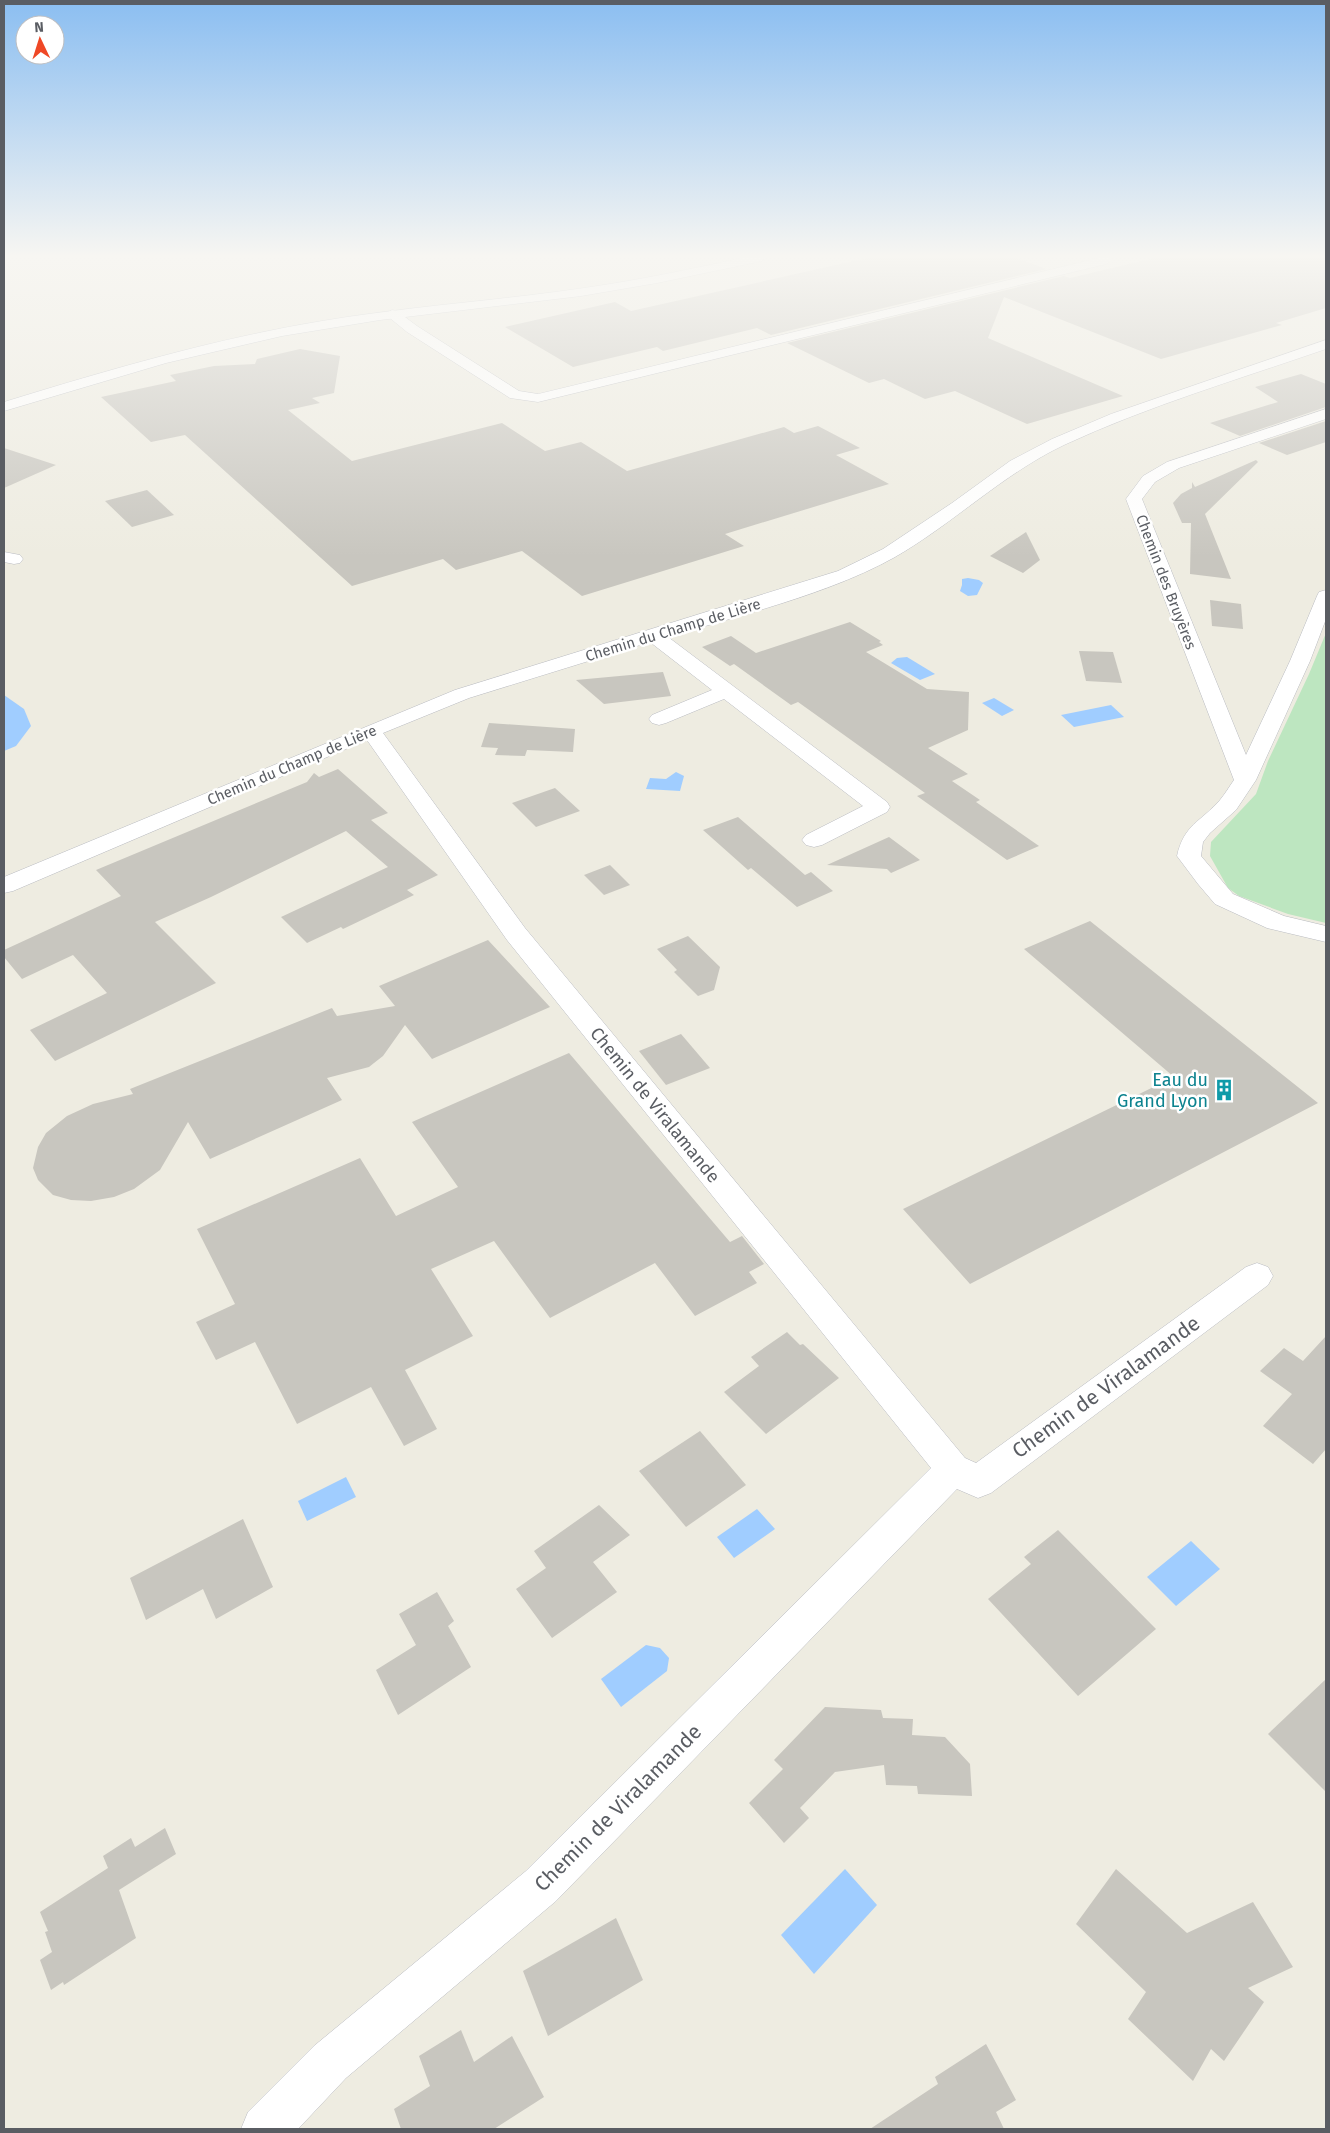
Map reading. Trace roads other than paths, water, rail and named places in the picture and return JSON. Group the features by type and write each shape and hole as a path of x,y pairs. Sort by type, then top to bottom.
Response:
{"street":[{"path":"4,407 132,368 174,358"},
{"path":"457,358 515,395 538,398 705,358"},
{"name":"Chemin du Champ de Lière","path":"4,886 462,694 654,636 844,575 889,554 958,507 1016,464 1058,442 1124,414 1287,358"},
{"path":"4,413 52,393"},
{"name":"Chemin des Bruyères","path":"1245,780 1134,499 1149,479 1173,465 1326,414"},
{"path":"1326,596 1300,661 1245,780 1228,805 1192,841 1189,856 1224,899 1276,922 1326,934"},
{"path":"654,636 879,807 814,840"},
{"path":"659,719 727,692"},
{"name":"Chemin de Viralamande","path":"371,731 516,934 953,1469 978,1482 1257,1276"},
{"name":"Chemin de Viralamande","path":"265,2129 330,2062 541,1886 953,1469"}],"water":[{"path":"962,579 979,580 983,583 977,595 968,596 960,591"},
{"path":"907,657 935,674 920,680 891,663 897,658"},
{"path":"4,695 24,709 31,726 16,746 4,751"},
{"path":"994,698 1014,710 1002,716 982,703"},
{"path":"1111,705 1124,717 1074,727 1061,715"},
{"path":"676,772 684,776 680,791 646,789 650,778 666,779"},
{"path":"346,1477 356,1497 307,1521 298,1501"},
{"path":"757,1509 775,1529 734,1558 717,1537"},
{"path":"1191,1541 1220,1569 1176,1606 1147,1577"},
{"path":"646,1645 660,1648 669,1658 667,1671 621,1707 601,1679"},
{"path":"845,1869 877,1905 814,1974 781,1935"}],"place":[{"name":"Eau du Grand Lyon","path":"1224,1090"}]}
